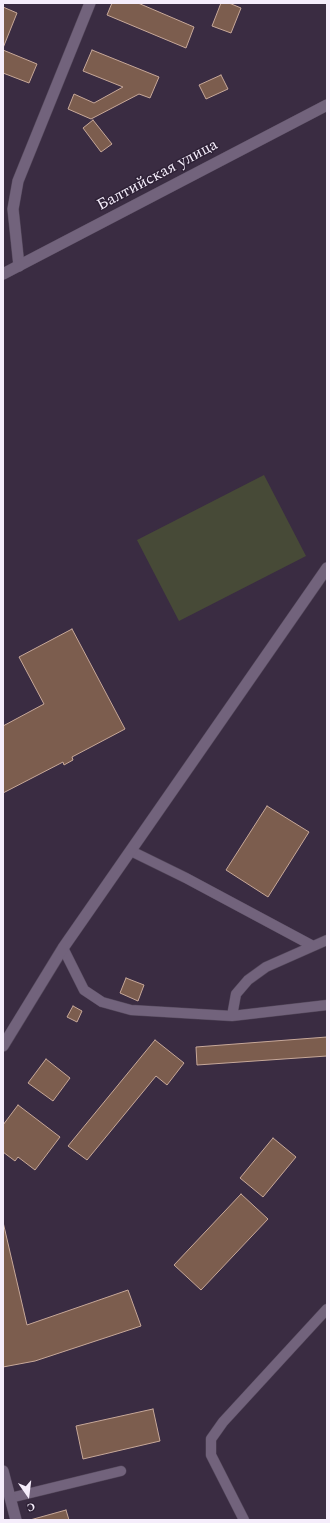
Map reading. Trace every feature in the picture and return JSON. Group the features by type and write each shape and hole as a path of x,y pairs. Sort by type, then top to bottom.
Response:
{"street":[{"path":"19,266 13,209 18,181 90,3"},
{"name":"Балтийская улица","path":"3,274 327,105"},
{"path":"3,1046 63,948 327,568"},
{"path":"3,1471 16,1520"}],"lane":[{"path":"131,851 186,878 313,946"},
{"path":"232,1016 236,994 248,980 266,967 327,940"},
{"path":"63,948 84,990 102,1002 131,1010 232,1016 327,1005"},
{"path":"244,1520 211,1455 211,1439 223,1422 327,1309"},
{"path":"10,1498 120,1471"}],"green space":[{"path":"264,475 306,556 179,621 137,540"}],"building":[{"path":"112,3 138,3 194,27 186,48 107,15"},
{"path":"221,3 229,3 241,8 231,33 212,26"},
{"path":"3,7 17,13 3,48"},
{"path":"3,50 37,64 29,83 3,73"},
{"path":"92,50 159,77 150,98 139,94 91,119 68,109 74,94 94,103 123,87 83,71"},
{"path":"221,75 228,89 206,99 199,85"},
{"path":"93,120 112,144 101,152 83,128"},
{"path":"72,629 125,729 72,757 73,760 64,765 63,762 3,793 3,726 44,704 19,657"},
{"path":"267,806 309,832 268,897 226,870"},
{"path":"126,978 144,985 138,1001 120,993"},
{"path":"73,1006 82,1011 77,1022 67,1017"},
{"path":"327,1037 327,1056 197,1065 196,1047"},
{"path":"155,1040 184,1063 167,1085 156,1076 87,1160 68,1146"},
{"path":"46,1059 70,1078 53,1101 28,1083"},
{"path":"18,1105 60,1137 35,1170 18,1157 15,1161 3,1152 3,1125"},
{"path":"273,1138 296,1157 263,1197 240,1178"},
{"path":"241,1194 268,1219 201,1290 174,1265"},
{"path":"3,1222 27,1325 128,1290 141,1326 35,1361 3,1367"},
{"path":"153,1409 160,1441 83,1459 76,1426"},
{"path":"66,1510 69,1520 30,1520"}]}
